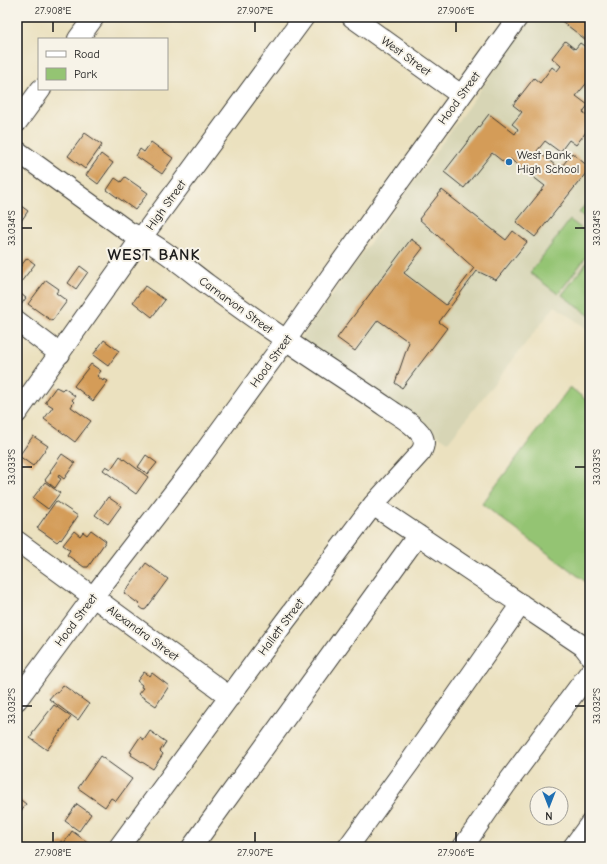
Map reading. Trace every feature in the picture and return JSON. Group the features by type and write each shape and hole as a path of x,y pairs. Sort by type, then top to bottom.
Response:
{"street":[{"path":"79,38 94,17"},
{"name":"High Street","path":"17,414 142,237 304,17"},
{"name":"West Street","path":"352,17 461,95"},
{"name":"Hood Street","path":"17,700 93,597 195,465 518,17"},
{"path":"17,122 40,90"},
{"name":"Carnarvon Street","path":"17,151 129,232 142,237 160,248 286,340 353,383 398,415"},
{"path":"17,321 60,354"},
{"name":"Hallett Street","path":"119,847 372,505 413,461 423,448 424,439 420,432 398,415"},
{"path":"372,505 521,604 582,646 590,654"},
{"path":"192,847 418,535"},
{"name":"Alexandra Street","path":"17,541 230,697"},
{"path":"348,847 428,737 521,604"},
{"path":"463,847 505,786 590,672"},
{"path":"573,847 590,824"}],"shaded area":[{"name":"West Bank High School","path":"533,17 590,17 590,331 555,306 448,442 299,341"}],"green space":[{"path":"590,198 590,221 579,213"},
{"path":"570,220 590,235 590,252 558,294 530,273"},
{"path":"590,258 590,316 562,295"},
{"path":"570,387 590,403 590,585 482,504"}],"building":[{"path":"561,17 590,17 590,43 559,19"},
{"path":"565,41 575,49 580,43 590,50 590,79 576,96 588,105 583,112 590,118 590,127 576,145 569,140 560,152 545,141 537,151 560,169 572,153 590,168 535,237 516,222 545,186 510,159 506,164 492,153 464,188 444,172 489,114 515,134 518,129 512,124 522,112 513,105 534,78 540,83 552,67 557,71 561,66 552,58"},
{"path":"85,133 102,145 85,169 68,156"},
{"path":"151,142 173,158 162,174 136,156 140,149 144,152"},
{"path":"101,154 113,163 98,184 86,175"},
{"path":"125,177 148,193 135,210 107,190 115,178 121,182"},
{"path":"442,190 506,240 513,231 527,242 496,280 477,271 439,322 447,328 402,388 395,383 409,342 378,320 355,351 337,338 411,239 423,248 404,273 446,305 474,268 419,219"},
{"path":"17,203 28,211 17,227"},
{"path":"27,258 35,264 17,287 17,271"},
{"path":"80,266 88,272 76,289 68,283"},
{"path":"46,280 59,289 56,293 67,301 52,321 28,304"},
{"path":"145,286 165,300 152,317 133,302"},
{"path":"17,291 26,298 20,306 17,303"},
{"path":"104,340 119,351 108,366 93,355"},
{"path":"91,364 101,371 97,376 103,381 104,379 108,381 93,401 74,386"},
{"path":"56,387 62,390 64,388 75,396 72,400 74,402 71,407 91,421 75,442 44,419 53,407 45,402"},
{"path":"33,436 48,446 33,466 19,456"},
{"path":"62,454 75,463 64,479 59,475 58,477 61,479 55,488 45,480"},
{"path":"146,455 157,463 148,474 138,467"},
{"path":"120,456 148,477 136,494 103,470 106,466 111,469"},
{"path":"45,482 60,493 48,509 33,498"},
{"path":"108,497 121,506 108,524 95,515"},
{"path":"56,501 78,516 61,540 60,539 57,542 37,528"},
{"path":"91,530 106,541 88,567 84,567 67,555 70,550 63,545 74,531 80,536 83,532 87,535"},
{"path":"146,563 168,579 144,610 139,604 124,593"},
{"path":"144,672 150,676 152,673 169,686 156,706 138,694 143,688 137,681"},
{"path":"63,685 89,704 78,720 49,699 55,692 57,693"},
{"path":"54,705 71,717 47,750 30,738 33,734 32,733"},
{"path":"150,731 166,742 160,751 163,754 153,769 131,755 132,753 130,752 140,737 144,740"},
{"path":"100,756 132,779 116,801 111,798 105,807 78,788"},
{"path":"17,797 26,804 17,816"},
{"path":"77,804 91,814 79,831 65,821"},
{"path":"72,831 94,847 57,847 61,841 64,843"}],"place":[{"name":"West Bank High School","path":"509,162"}],"district":[{"name":"WEST BANK","path":"154,255"}]}
